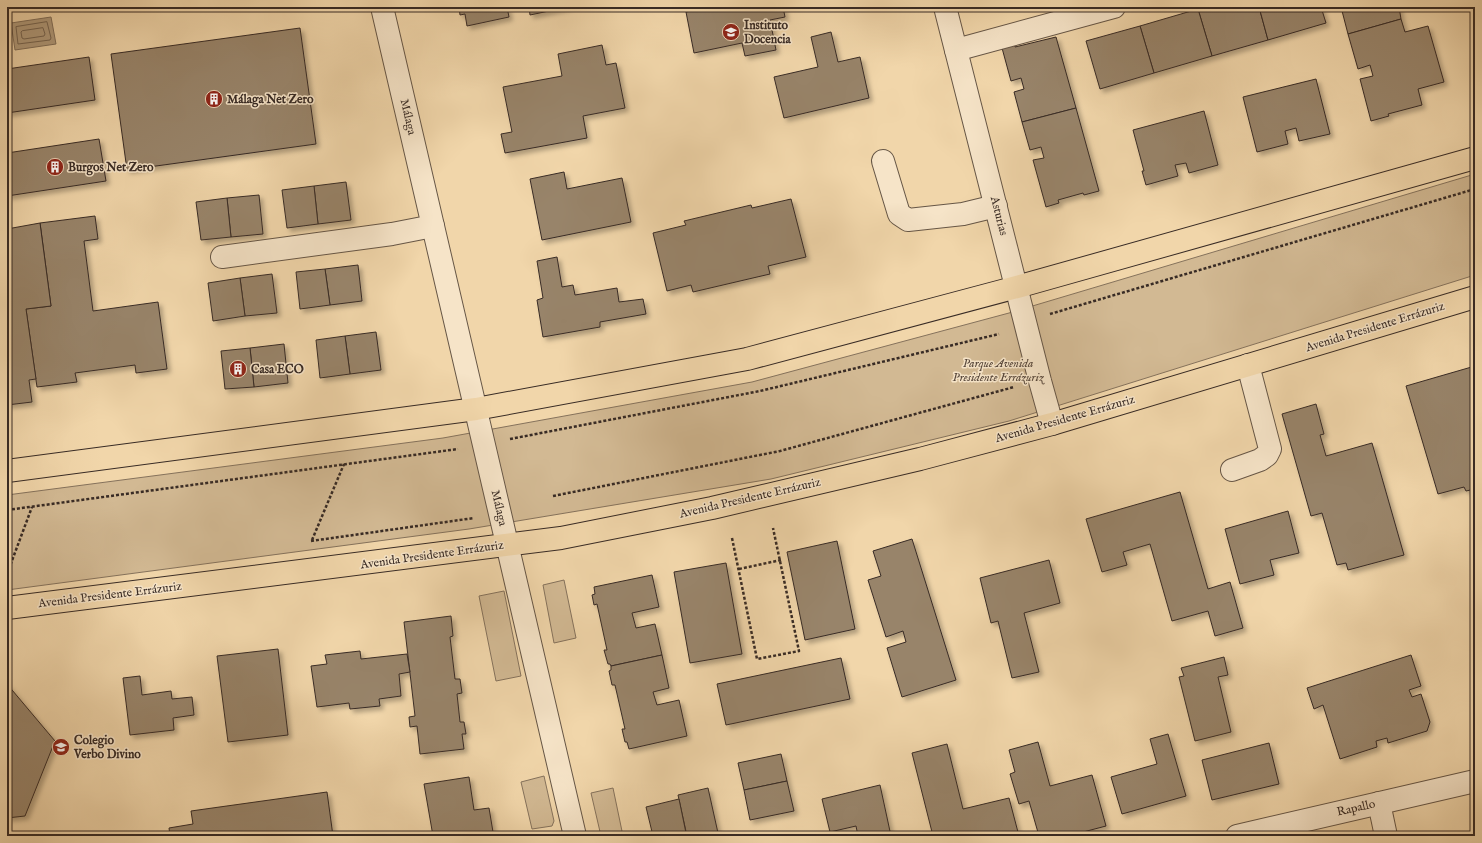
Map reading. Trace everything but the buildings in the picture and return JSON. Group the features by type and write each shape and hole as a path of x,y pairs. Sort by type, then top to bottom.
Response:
{"main road":[{"path":"7,471 476,409 747,359 1017,287 1475,158"},
{"name":"Avenida Presidente Errázuriz","path":"7,608 561,538 712,508 920,459 1052,424 1475,297"}],"street":[{"name":"Málaga","path":"382,7 575,836"},
{"name":"Asturias","path":"945,7 1052,424"},
{"path":"956,50 1114,7"},
{"path":"883,161 899,214 908,220 963,214 996,206"},
{"path":"222,257 392,234 433,226"},
{"path":"1232,470 1260,460 1267,455 1270,449 1248,365"},
{"name":"Rapallo","path":"1237,836 1475,781"},
{"path":"1379,803 1386,836"}],"path":[{"path":"1045,315 1475,189"},
{"path":"553,496 780,451 1014,387"},
{"path":"311,541 344,464"},
{"path":"7,574 33,507"},
{"path":"732,538 758,659 799,651 781,560 773,528"},
{"path":"739,569 781,560"}],"green space":[{"name":"Parque Avenida Presidente Errázuriz","path":"1475,174 1475,275 1009,421 771,479 469,529 7,590 7,495 443,438 752,382 1009,313"},
{"path":"564,580 576,638 554,643 543,585"},
{"path":"504,591 521,676 496,681 479,596"},
{"path":"544,776 554,821 552,826 532,829 521,782"},
{"path":"613,788 623,836 601,836 591,793"}],"water":[{"path":"51,17 56,44 15,50 11,23"}],"place":[{"name":"Instituto Docencia","path":"731,32"},
{"name":"Málaga Net Zero","path":"214,99"},
{"name":"Burgos Net Zero","path":"55,167"},
{"name":"Casa ECO","path":"238,369"},
{"name":"Colegio Verbo Divino","path":"61,747"}]}
